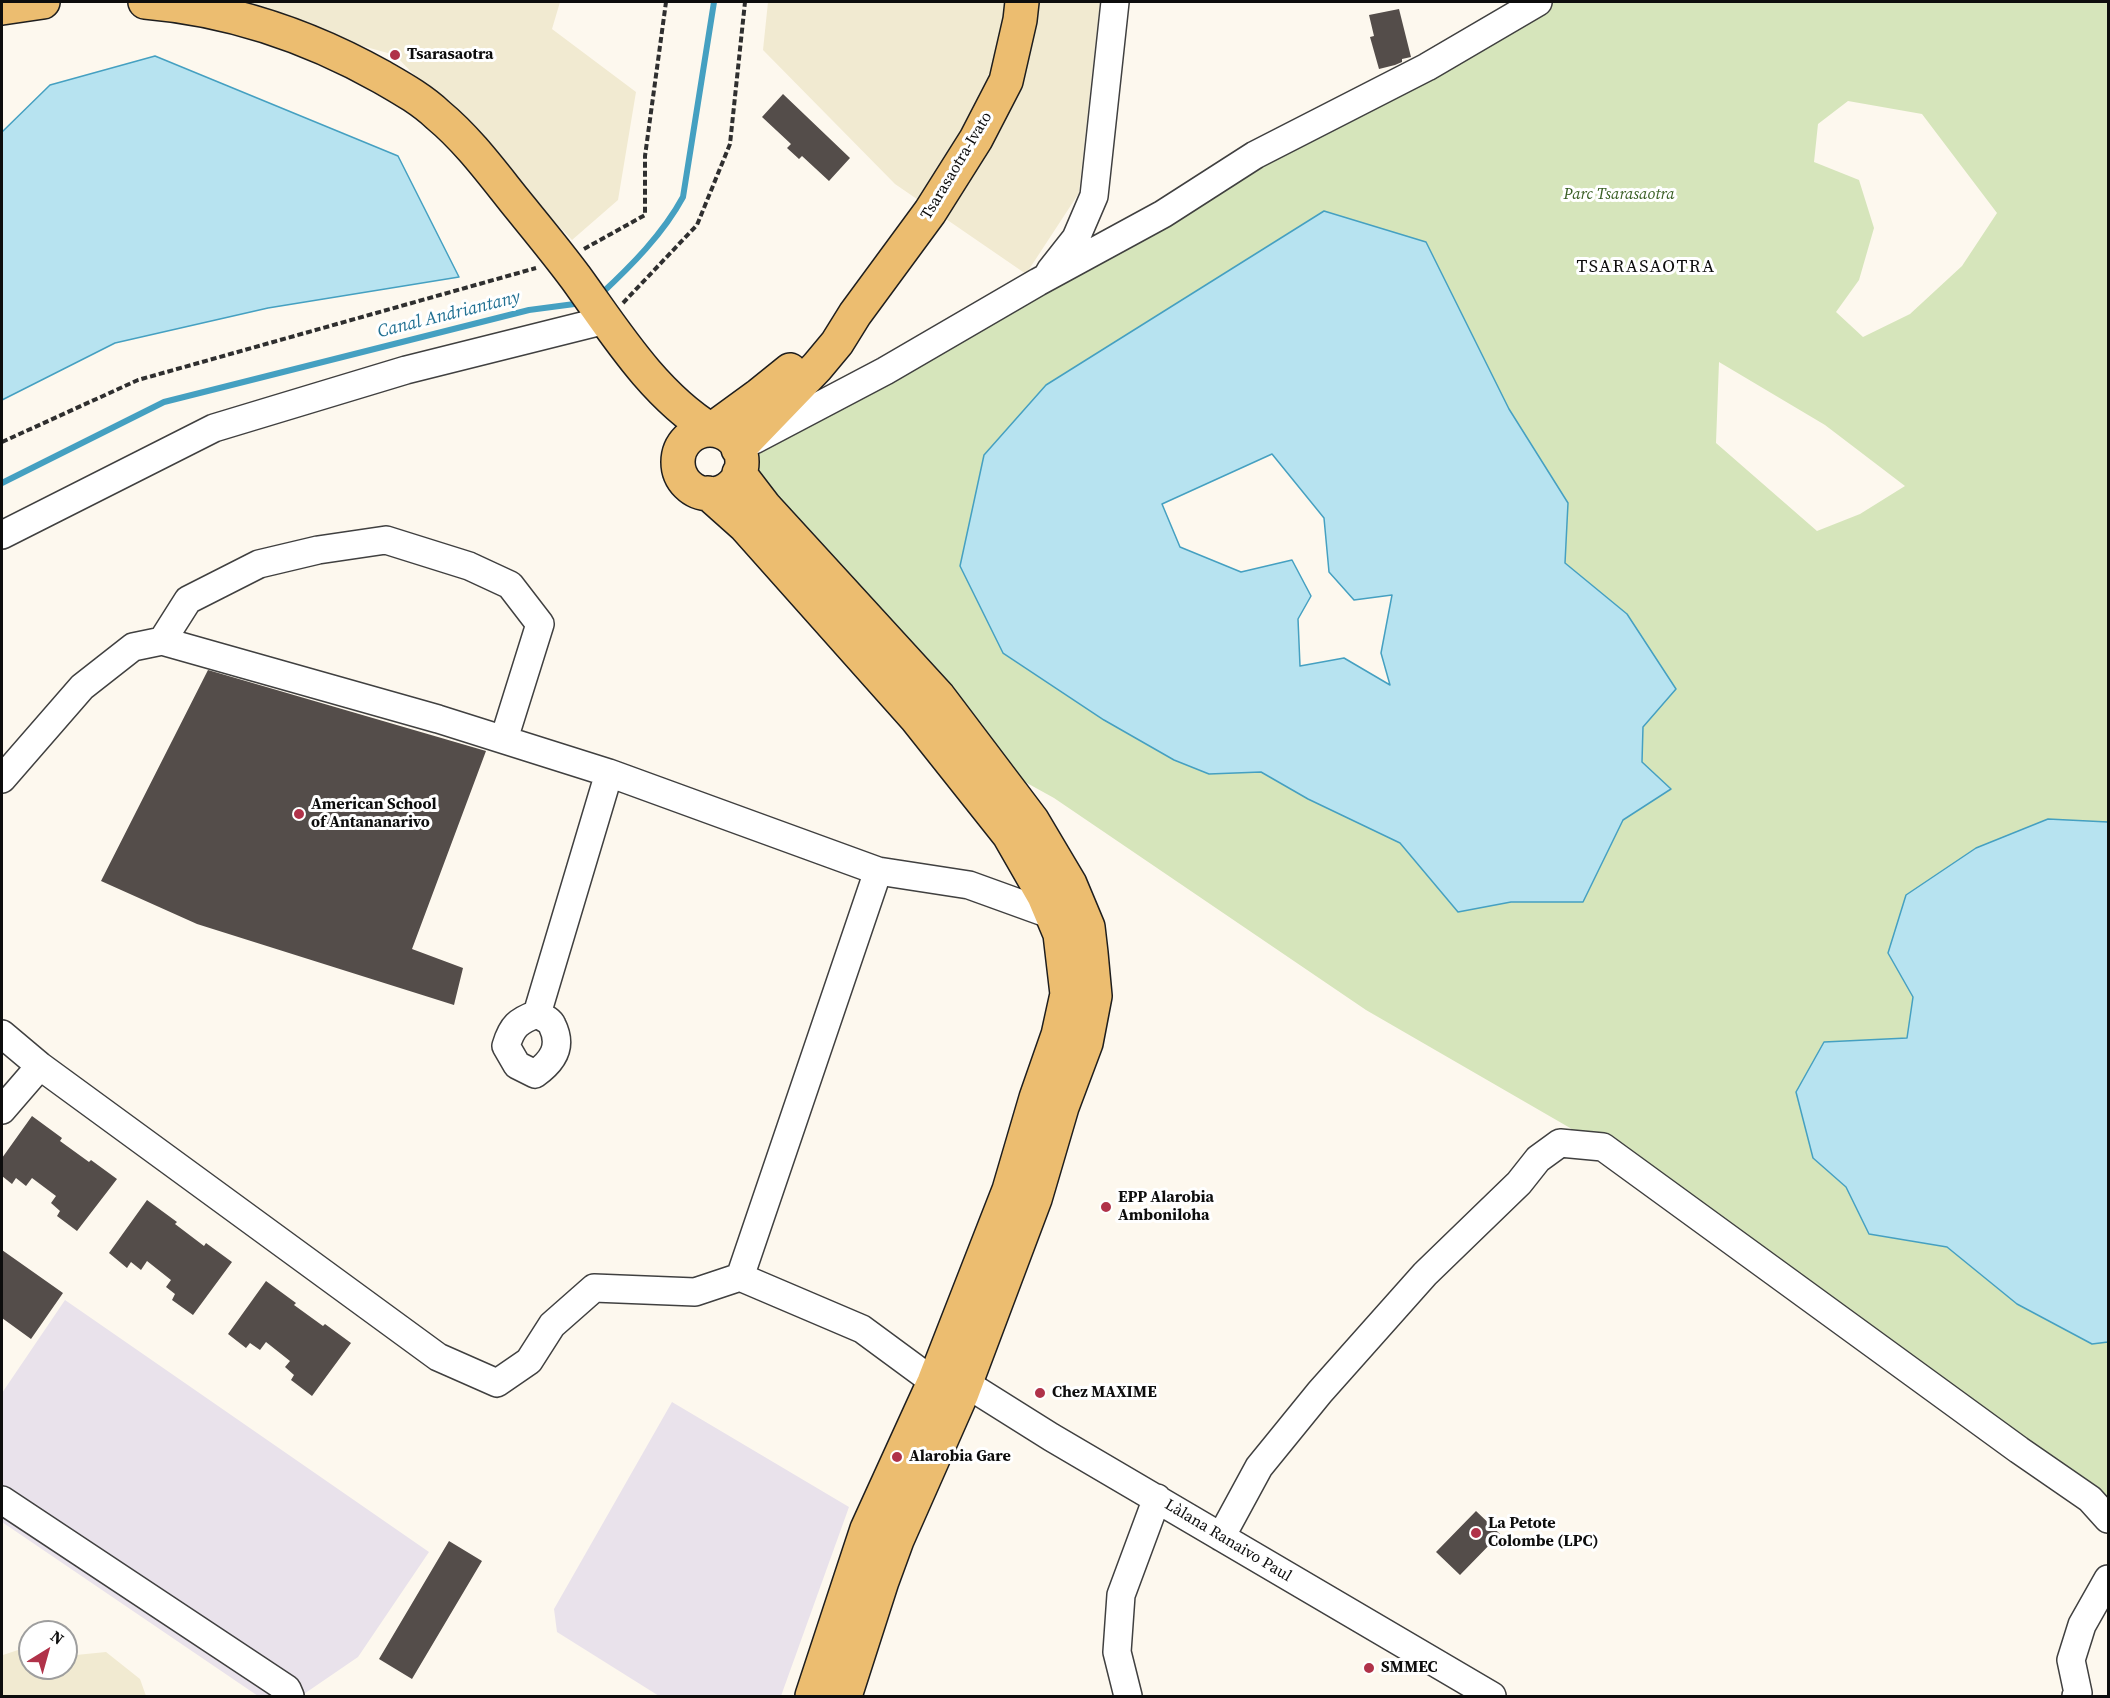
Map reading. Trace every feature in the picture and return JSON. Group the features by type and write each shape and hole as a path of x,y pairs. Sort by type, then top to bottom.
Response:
{"main road":[{"path":"2,8 43,2"},
{"path":"145,2 222,14 256,22 336,52 410,93 438,114 494,175 563,261 663,393 693,419 711,430 727,435 765,507 947,708 1032,820 1070,884 1088,927 1095,996 1086,1042 1062,1107 1035,1199 946,1378 867,1529 812,1696"},
{"name":"Tsarasaotra-Ivato","path":"855,314 930,212 976,139 1006,81 1022,2"},
{"path":"708,493 719,493 728,489 735,482 739,461 837,343 855,314"},
{"path":"845,1696 897,1540 946,1378 1009,1190 1035,1098 1059,1035 1066,994 1060,934 1044,896 1009,835 923,727 745,526 708,493 690,486 683,479 679,470 677,460 680,450 692,436 711,430 765,390 855,314"},
{"path":"663,393 680,450"}],"street":[{"path":"1044,279 1076,238 1094,196 1115,2"},
{"path":"739,461 842,394 1162,214 1255,155 1427,67 1538,2"},
{"path":"2,535 214,428 406,369 606,320"},
{"path":"822,361 842,394"},
{"path":"162,641 188,600 259,564 318,550 386,540 469,566 510,585 540,624 504,740"},
{"path":"2,779 82,687 133,647 162,641 504,740 609,773 878,871 969,885 1052,915"},
{"path":"537,1014 609,773"},
{"path":"2,1034 40,1066 438,1357 497,1383 529,1361 552,1325 594,1288 695,1292 740,1277 878,871"},
{"path":"2,1110 40,1066"},
{"path":"1221,1537 1259,1467 1320,1392 1425,1274 1519,1184 1538,1159 1560,1143 1603,1147 2019,1450 2090,1499 2109,1519"},
{"name":"Làlana Ranaivo Paul","path":"740,1277 862,1329 1157,1498 1492,1696"},
{"path":"1128,1696 1117,1652 1121,1595 1157,1498"},
{"path":"2,1500 287,1689 290,1696"},
{"path":"2076,1696 2078,1693 2071,1659 2082,1625 2109,1579"}],"path":[{"path":"2,442 138,380 563,261 645,215 645,156 666,2"},
{"path":"606,320 697,225 730,144 745,2"}],"shaded area":[{"path":"203,2 560,2 552,29 636,92 618,200 572,240 395,55"},
{"path":"768,2 1100,2 1079,193 1026,274 895,184 763,50"},
{"path":"65,1300 429,1552 358,1657 301,1696 258,1696 2,1522 2,1393"},
{"path":"672,1402 849,1507 781,1696 659,1696 557,1632 554,1609"},
{"path":"18,1650 18,1680 78,1680 78,1655 106,1652 140,1679 146,1696 2,1696 3,1655"}],"green space":[{"name":"Parc Tsarasaotra","path":"1540,2 2108,2 2108,822 2048,819 1976,848 1888,953 1913,997 1907,1038 1825,1042 1813,1158 1846,1187 1869,1234 1947,1247 2017,1304 2092,1344 2108,1342 2108,1512 1603,1147 1366,1010 1054,798 998,767 753,469 750,454","holes":["1848,101 1922,114 1997,213 1962,266 1910,314 1863,337 1836,312 1859,280 1874,228 1859,180 1814,162 1818,124","1426,242 1509,409 1568,503 1565,563 1627,614 1643,727 1642,763 1671,789 1623,820 1583,902 1511,902 1458,912 1400,843 1308,799 1261,772 1209,774 1174,760 1104,720 1003,653 960,566","1719,362 1825,425 1905,486 1860,514 1817,531 1716,443"]}],"water":[{"path":"155,56 398,156 459,277 268,308 115,343 2,400 2,132 50,85"},
{"path":"1324,211 1426,242 1509,409 1568,503 1565,563 1627,614 1676,689 1643,727 1642,762 1671,789 1623,820 1583,902 1511,902 1458,912 1400,843 1308,799 1261,772 1209,774 1174,760 1104,720 1003,653 960,566 984,455 1046,385","holes":["1272,454 1324,518 1329,572 1354,600 1392,595 1381,653 1390,685 1344,658 1300,666 1298,619 1311,596 1292,560 1241,572 1180,547 1162,504"]},
{"path":"2048,819 2108,822 2108,1342 2092,1344 2017,1304 1947,1247 1869,1234 1846,1187 1813,1158 1796,1092 1824,1042 1907,1038 1913,997 1888,953 1906,895 1976,848"}],"building":[{"path":"1399,9 1411,57 1402,59 1402,62 1395,65 1379,69 1370,37 1374,36 1369,15"},
{"path":"783,94 850,158 829,181 802,156 799,159 787,148 791,144 762,117"},
{"name":"American School of Antananarivo","path":"208,670 486,751 412,949 463,968 454,1005 197,924 101,881"},
{"path":"32,1116 62,1138 60,1141 117,1179 77,1231 57,1216 60,1211 51,1203 56,1196 32,1178 26,1186 16,1178 12,1184 2,1176 2,1158"},
{"path":"147,1200 204,1246 206,1243 232,1262 193,1315 172,1300 175,1294 166,1287 171,1280 147,1261 141,1270 131,1262 127,1268 109,1253"},
{"path":"2,1250 63,1293 31,1339 2,1318"},
{"path":"266,1281 296,1303 294,1305 351,1343 312,1396 291,1380 294,1375 285,1367 290,1361 266,1342 260,1350 250,1343 246,1348 228,1334"},
{"path":"1476,1511 1500,1534 1460,1575 1436,1552"},
{"path":"449,1541 482,1561 412,1679 379,1659"}],"waterway":[{"name":"Canal Andriantany","path":"601,294 656,237 683,197 714,2"},
{"name":"Canal Andriantany","path":"2,483 164,402 529,310 582,303"}],"place":[{"name":"Tsarasaotra","path":"395,55"},
{"name":"American School of Antananarivo","path":"299,814"},
{"name":"EPP Alarobia Amboniloha","path":"1106,1207"},
{"name":"Chez MAXIME","path":"1040,1393"},
{"name":"Alarobia Gare","path":"897,1457"},
{"name":"La Petote Colombe (LPC)","path":"1476,1533"},
{"name":"SMMEC","path":"1369,1668"}],"district":[{"name":"TSARASAOTRA","path":"1646,267"}]}
